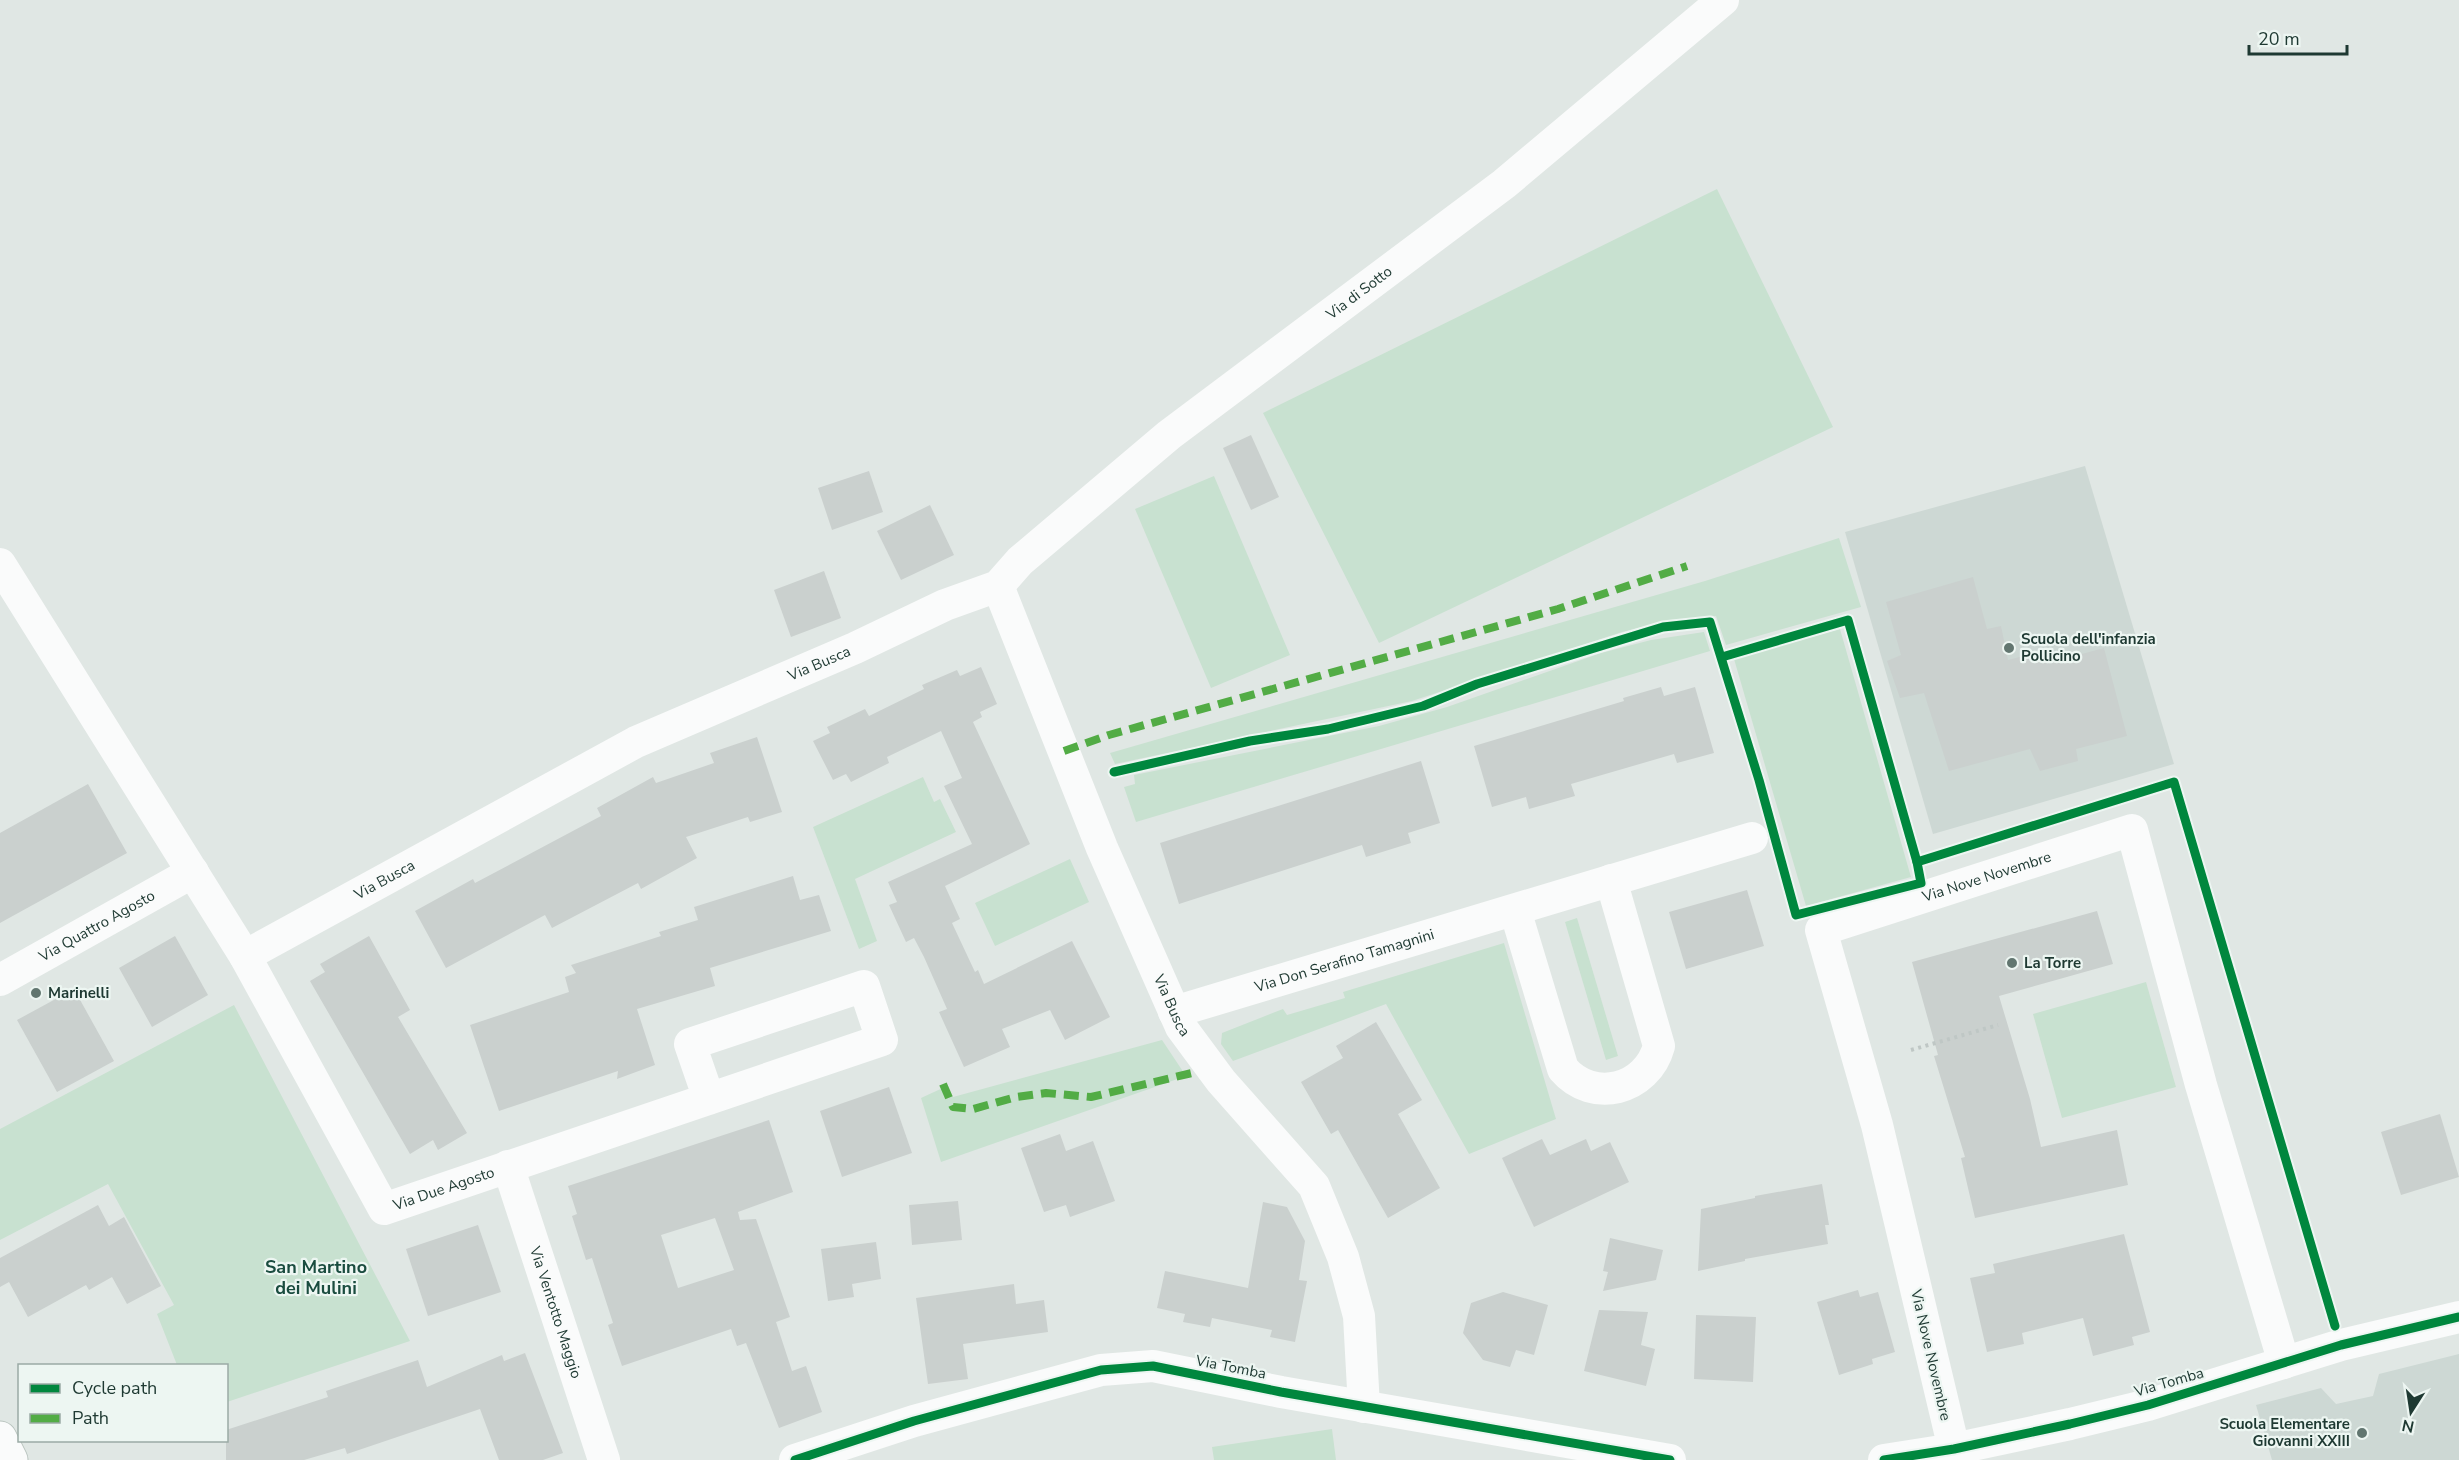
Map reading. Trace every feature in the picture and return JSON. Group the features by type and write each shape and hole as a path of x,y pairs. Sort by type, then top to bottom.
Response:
{"main road":[{"path":"0,1438 11,1460"}],"street":[{"name":"Via di Sotto","path":"998,586 1020,561 1169,435 1504,184 1723,0"},
{"path":"0,564 245,956"},
{"name":"Via Busca","path":"245,956 636,742 855,648 945,605 998,586 1102,848 1180,1026 1221,1081 1314,1186 1342,1257 1359,1316 1364,1407"},
{"name":"Via Nove Novembre","path":"1954,1449 1877,1125 1821,930 2132,830 2200,1085 2284,1363"},
{"name":"Via Don Serafino Tamagnini","path":"1174,1012 1752,838"},
{"name":"Via Quattro Agosto","path":"0,980 194,872"},
{"path":"1515,910 1563,1069 1574,1081 1594,1089 1618,1088 1642,1075 1654,1063 1659,1046 1611,880"},
{"name":"Via Due Agosto","path":"245,956 384,1209 508,1166 709,1099 882,1040 864,986 690,1044 709,1099"},
{"name":"Via Ventotto Maggio","path":"508,1166 604,1460"},
{"name":"Via Tomba","path":"1884,1460 1954,1449 2148,1405 2341,1345 2459,1317"},
{"name":"Via Tomba","path":"795,1460 914,1421 1101,1370 1153,1366 1364,1407 1530,1447 1670,1460"}],"path":[{"path":"1911,1050 1998,1025"}],"shaded area":[{"name":"Scuola dell'infanzia Pollicino","path":"2085,466 2174,764 1933,834 1845,532"},
{"name":"Scuola Elementare Giovanni XXIII","path":"2459,1354 2459,1460 2272,1460 2256,1405 2321,1388 2336,1404 2373,1396 2379,1374"}],"green space":[{"path":"1717,189 1833,427 1379,643 1263,413"},
{"path":"1214,476 1290,655 1211,688 1135,509"},
{"path":"1839,538 1861,607 1726,645 1716,616 1670,620 1622,632 1412,701 1115,764 1110,753 1705,581"},
{"path":"1840,629 1911,877 1806,906 1734,659"},
{"path":"1704,632 1710,651 1136,822 1124,787 1135,784 1134,775 1379,726 1447,707 1601,653 1651,640"},
{"path":"923,777 934,802 940,799 956,832 855,879 877,941 859,949 813,827"},
{"path":"1070,859 1089,902 995,946 975,903"},
{"path":"1577,918 1618,1056 1606,1060 1565,922"},
{"path":"1504,943 1556,1119 1469,1154 1386,1004 1233,1061 1221,1044 1222,1033 1283,1009 1287,1015 1345,998 1343,992"},
{"path":"2146,982 2176,1087 2062,1118 2033,1014"},
{"path":"234,1005 410,1341 228,1402 228,1364 177,1364 157,1314 174,1305 108,1184 0,1240 0,1129"},
{"path":"1162,1040 1186,1076 941,1162 921,1098 947,1086 953,1097"},
{"path":"1332,1429 1336,1460 1214,1460 1212,1447"}],"building":[{"path":"1251,435 1279,497 1251,510 1223,448"},
{"path":"869,471 883,512 832,530 818,488"},
{"path":"930,505 954,555 901,580 877,531"},
{"path":"824,571 841,618 791,637 774,590"},
{"path":"1973,577 1987,629 2001,626 2008,660 2043,651 2048,663 2104,648 2127,736 2076,749 2078,761 2040,771 2030,749 1949,771 1924,693 1900,698 1887,661 1901,655 1886,602"},
{"path":"981,667 997,704 980,712 982,717 973,722 1030,844 945,886 960,919 952,923 975,972 978,970 984,984 1072,941 1110,1017 1065,1040 1050,1010 1002,1029 1010,1047 964,1067 939,1012 947,1009 924,957 914,938 906,942 889,905 897,902 888,882 972,844 944,786 962,778 941,731 887,757 889,763 851,782 846,774 833,780 813,741 830,733 827,727 865,709 869,716 924,689 922,685 957,670 960,676"},
{"path":"1661,687 1664,696 1695,687 1714,753 1677,763 1674,754 1571,784 1575,796 1529,809 1526,797 1492,807 1474,746 1624,701 1623,698"},
{"path":"757,737 782,812 750,822 748,817 686,837 697,858 641,889 638,883 552,928 545,915 446,968 415,911 473,879 475,883 601,816 597,808 653,777 656,783 714,763 710,753"},
{"path":"1421,761 1440,823 1408,833 1411,843 1366,857 1362,845 1179,904 1160,843"},
{"path":"88,784 127,853 0,923 0,833"},
{"path":"793,876 800,900 819,895 831,931 710,968 715,986 637,1009 655,1065 617,1079 618,1071 499,1111 470,1025 569,992 565,977 576,973 571,965 661,936 659,932 698,920 694,907"},
{"path":"1747,890 1764,946 1686,969 1669,912"},
{"path":"2097,911 2113,964 1999,996 2030,1099 2041,1147 2117,1130 2128,1185 1975,1218 1961,1158 1965,1157 1934,1056 1938,1055 1912,962"},
{"path":"175,936 208,995 152,1027 119,968"},
{"path":"369,936 410,1010 398,1017 467,1133 438,1150 433,1140 410,1154 310,981 325,972 320,964"},
{"path":"74,989 114,1061 57,1092 17,1020"},
{"path":"1376,1022 1422,1100 1398,1114 1440,1188 1388,1218 1338,1130 1331,1134 1301,1082 1343,1058 1336,1046"},
{"path":"889,1087 912,1153 842,1177 820,1111"},
{"path":"2440,1114 2459,1177 2401,1195 2381,1132"},
{"path":"769,1120 793,1192 738,1212 740,1220 756,1219 790,1317 776,1322 792,1371 806,1366 822,1412 779,1428 746,1343 737,1346 731,1329 622,1366 608,1325 613,1323 592,1258 586,1260 572,1216 577,1214 568,1186","holes":["715,1218 734,1270 678,1288 661,1235"]},
{"path":"1060,1134 1066,1151 1093,1141 1115,1201 1070,1217 1066,1205 1044,1212 1021,1148"},
{"path":"1542,1139 1550,1155 1586,1139 1591,1151 1610,1142 1629,1182 1534,1227 1502,1158"},
{"path":"1822,1184 1829,1225 1825,1225 1828,1244 1745,1259 1745,1261 1698,1271 1701,1209 1755,1198 1755,1196"},
{"path":"958,1201 962,1240 912,1245 909,1205"},
{"path":"1263,1202 1287,1207 1305,1241 1299,1280 1307,1281 1295,1342 1270,1337 1272,1330 1212,1318 1210,1327 1183,1322 1185,1314 1157,1308 1165,1271 1248,1288"},
{"path":"98,1205 109,1226 124,1217 161,1286 127,1304 112,1277 89,1290 86,1285 28,1317 9,1282 0,1287 0,1258"},
{"path":"478,1225 501,1292 428,1316 406,1249"},
{"path":"2124,1234 2150,1332 2132,1337 2134,1345 2093,1356 2083,1318 2022,1333 2024,1344 1987,1352 1970,1278 1995,1273 1993,1264"},
{"path":"1610,1238 1663,1250 1656,1280 1603,1291 1608,1272 1603,1271"},
{"path":"876,1242 881,1279 852,1284 854,1297 828,1301 821,1249"},
{"path":"1014,1284 1016,1304 1044,1300 1048,1332 963,1344 968,1379 928,1384 916,1298"},
{"path":"1858,1290 1860,1297 1878,1292 1895,1352 1872,1359 1873,1364 1839,1375 1817,1302"},
{"path":"1503,1292 1548,1305 1534,1355 1516,1350 1510,1367 1483,1360 1463,1333 1471,1303"},
{"path":"1599,1310 1648,1312 1641,1345 1655,1349 1646,1386 1584,1371"},
{"path":"1696,1315 1756,1317 1753,1382 1694,1379"},
{"path":"525,1353 563,1453 543,1460 499,1460 480,1409 347,1454 345,1448 304,1460 226,1460 228,1429 328,1397 326,1391 418,1360 427,1387 502,1355 504,1361"}],"marked path":[{"path":"1064,751 1109,735 1558,609 1687,566"},
{"path":"943,1084 953,1107 973,1109 1016,1097 1046,1093 1091,1097 1192,1073"}],"cycle path":[{"path":"1722,657 1848,620 1917,862"},
{"path":"1114,772 1250,741 1328,729 1423,706 1477,684 1663,627 1710,622 1759,780 1796,915 1921,883 1917,862 2174,782 2335,1326"},
{"path":"1884,1460 1954,1449 2148,1405 2341,1345 2459,1317"},
{"path":"795,1460 914,1421 1101,1370 1153,1366 1281,1392 1670,1460"}],"place":[{"name":"Scuola dell'infanzia Pollicino","path":"2009,648"},
{"name":"La Torre","path":"2012,963"},
{"name":"Marinelli","path":"36,993"},
{"name":"Scuola Elementare Giovanni XXIII","path":"2362,1433"}],"district":[{"name":"San Martino dei Mulini","path":"316,1277"}]}
